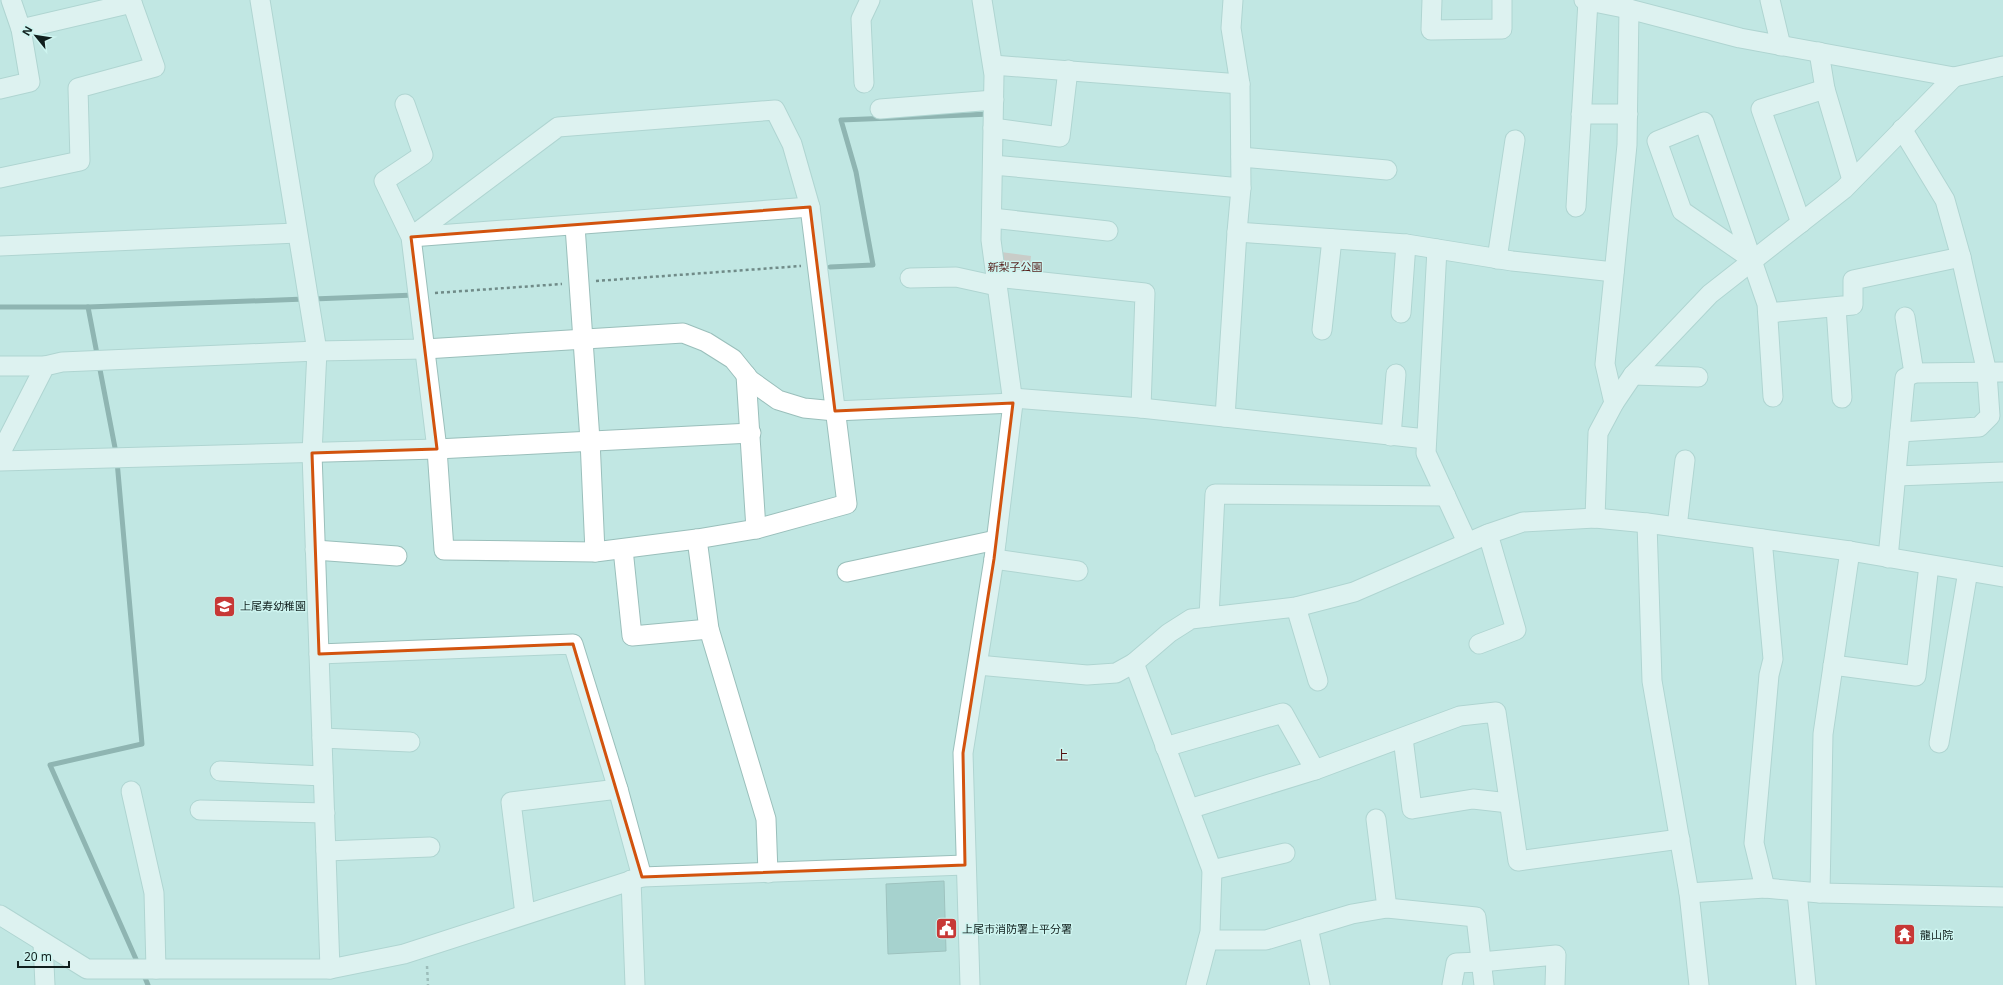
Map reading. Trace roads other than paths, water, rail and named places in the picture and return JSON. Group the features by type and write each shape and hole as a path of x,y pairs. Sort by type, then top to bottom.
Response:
{"street":[{"path":"0,89 30,82 21,29 11,0"},
{"path":"260,0 317,351 312,453 330,969"},
{"path":"864,83 861,19 870,0"},
{"path":"970,985 965,865 963,753 994,559 1012,400 991,240 994,100 993,65 982,0"},
{"path":"1225,417 1241,188 1240,84 1230,28 1233,0"},
{"path":"1432,0 1431,30 1502,29 1502,0"},
{"path":"1770,0 1781,46"},
{"path":"1576,207 1586,1 1629,9 1740,38 1954,77 2003,66"},
{"path":"0,178 80,161 78,88 155,67 132,2 21,29"},
{"path":"1614,403 1605,364 1628,145 1629,9"},
{"path":"1819,52 1825,89 1852,180"},
{"path":"993,65 1240,84"},
{"path":"993,128 1060,137 1068,70"},
{"path":"1595,518 1598,433 1614,403 1633,375 1710,294 1844,189 1954,77"},
{"path":"1801,223 1761,109 1825,89"},
{"path":"880,109 994,100"},
{"path":"405,104 423,155 384,181 410,237 437,449 444,550 595,552 623,549 697,539 756,528 847,504 810,207 792,144 775,110 558,127 410,237"},
{"path":"1581,114 1628,114"},
{"path":"1753,260 1682,211 1657,141 1704,122 1753,260 1767,304 1773,397"},
{"path":"1900,432 1979,427 1990,416 1995,372 1960,257 1945,200 1902,129"},
{"path":"1497,259 1515,140"},
{"path":"1241,158 1387,170"},
{"path":"993,165 1241,188"},
{"path":"410,237 575,226 810,207"},
{"path":"992,218 1108,231"},
{"path":"575,226 584,341 595,552"},
{"path":"1237,232 1406,244 1497,259 1614,272"},
{"path":"0,246 297,233"},
{"path":"1322,330 1332,239"},
{"path":"1401,313 1406,244"},
{"path":"1437,249 1426,453 1467,542"},
{"path":"1768,313 1853,305 1853,280 1960,257"},
{"path":"910,278 956,277 997,282 1145,293 1141,408"},
{"path":"1836,307 1842,398"},
{"path":"1905,317 1914,373"},
{"path":"0,366 45,366 62,362 317,351 425,349 584,341 683,333 706,342 734,359 750,380 778,400 804,408 835,411 1012,400 1141,408 1426,440"},
{"path":"0,454 45,366"},
{"path":"1888,558 1905,378 1914,373 1995,372"},
{"path":"1391,436 1396,374"},
{"path":"746,375 751,432 756,528"},
{"path":"1633,375 1698,377"},
{"path":"0,461 437,449 751,432"},
{"path":"1677,527 1684,460"},
{"path":"1896,476 2003,472"},
{"path":"1209,617 1216,494 1446,496"},
{"path":"978,665 1087,675 1116,673 1134,663 1169,633 1191,619 1296,607 1354,592 1467,542 1523,522 1595,518 1647,523 1850,551 2003,577"},
{"path":"1647,523 1652,681 1689,893 1699,985"},
{"path":"1479,644 1516,630 1488,534"},
{"path":"697,539 709,629 766,819 768,873"},
{"path":"1762,539 1773,659 1769,675 1754,843 1765,888"},
{"path":"847,572 996,540"},
{"path":"623,549 632,636 709,629"},
{"path":"316,550 397,556"},
{"path":"1820,893 1823,734 1850,551"},
{"path":"994,559 1078,571"},
{"path":"1833,665 1916,676 1929,565"},
{"path":"1939,743 1968,571"},
{"path":"1296,607 1318,681"},
{"path":"319,654 572,644 618,790 637,879 635,985"},
{"path":"1134,663 1212,870 1210,932 1196,985"},
{"path":"1165,747 1283,712 1315,770"},
{"path":"1189,809 1315,770 1460,716 1496,712 1518,861 1680,839"},
{"path":"322,738 410,742"},
{"path":"1403,738 1412,809 1473,799 1509,803"},
{"path":"220,770 324,776"},
{"path":"525,914 511,802 618,790"},
{"path":"131,791 154,893 156,969"},
{"path":"200,810 325,813"},
{"path":"1376,819 1387,908"},
{"path":"326,851 430,847"},
{"path":"1212,870 1286,853"},
{"path":"0,915 43,944 87,969 330,969 404,954 637,879 965,865"},
{"path":"1689,893 1765,888 1820,893 2003,897"},
{"path":"1797,892 1806,985"},
{"path":"1208,940 1266,940 1352,914 1387,908 1476,917 1484,985"},
{"path":"1308,927 1320,985"},
{"path":"43,944 45,985"},
{"path":"1452,985 1456,963 1556,955 1555,985"}],"waterway":[{"path":"830,267 873,265 856,172 841,120 991,114"},
{"path":"313,299 415,295"},
{"path":"0,307 88,307 305,299"},
{"path":"88,307 116,453"},
{"path":"117,461 142,744 50,765 139,966"},
{"path":"143,973 148,985"}],"place":[{"name":"上尾寿幼稚園","path":"224,606"},
{"name":"上尾市消防署上平分署","path":"946,929"},
{"name":"龍山院","path":"1904,935"}],"district":[{"name":"上","path":"1062,755"}],"park label":[{"name":"新梨子公園","path":"1015,267"}]}
